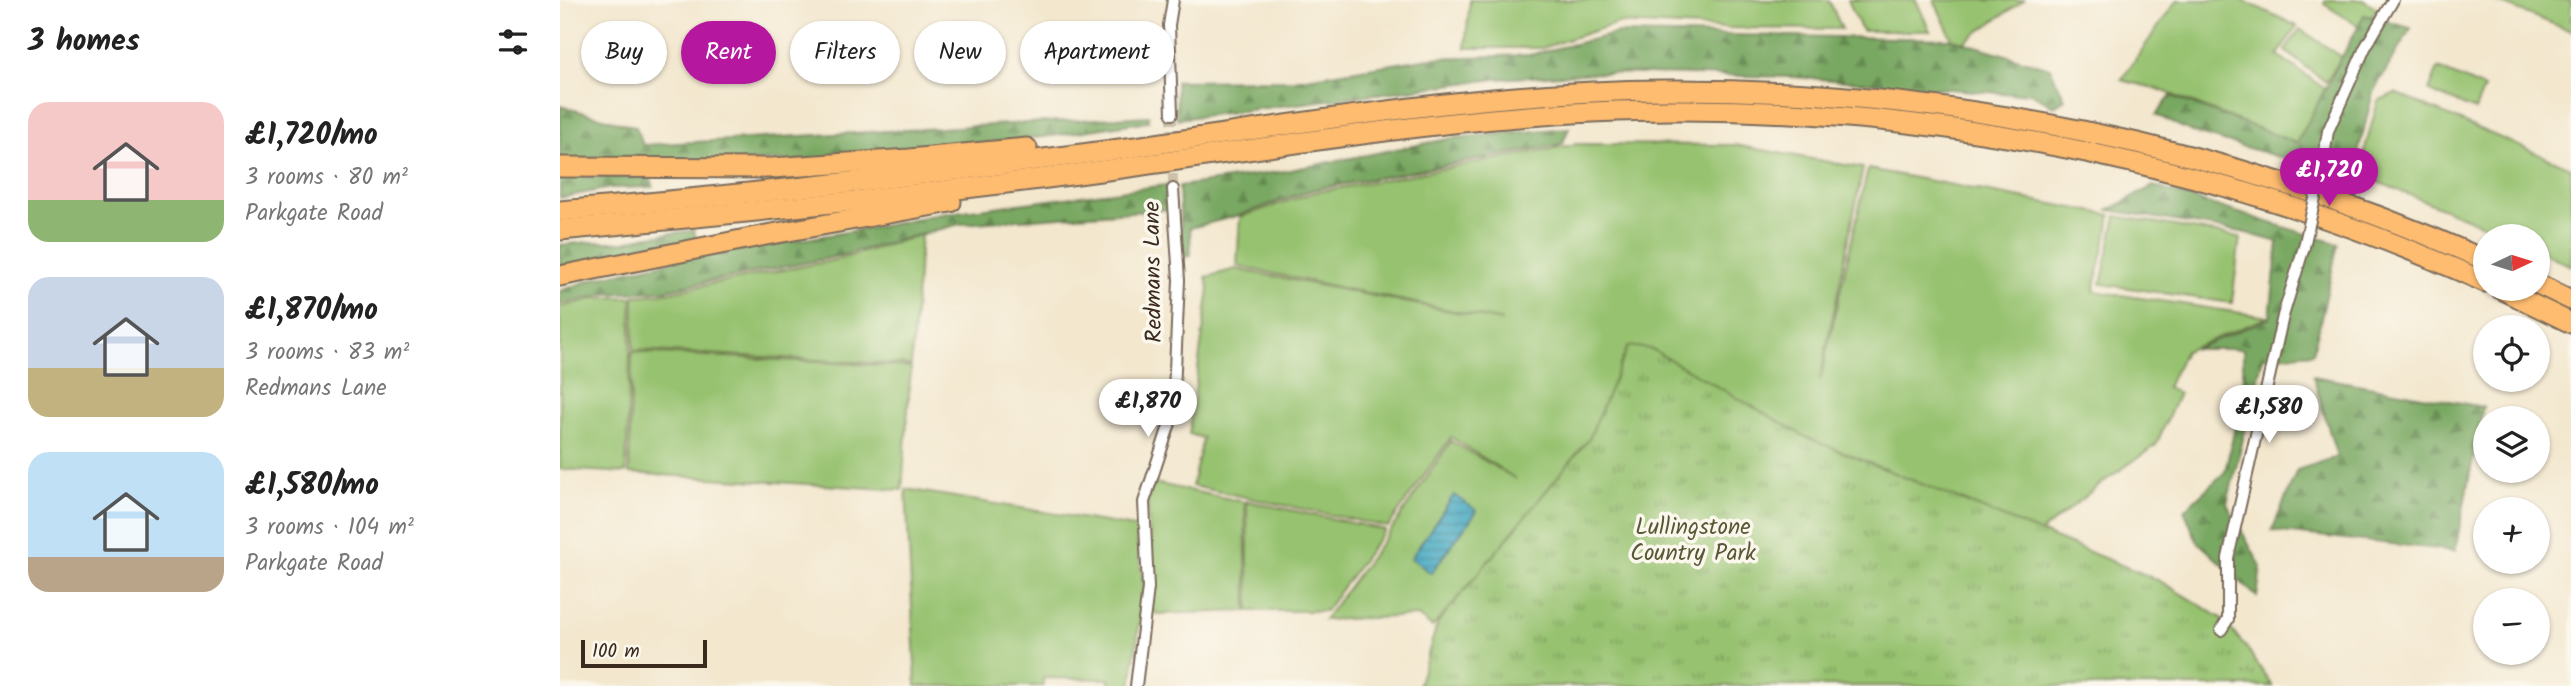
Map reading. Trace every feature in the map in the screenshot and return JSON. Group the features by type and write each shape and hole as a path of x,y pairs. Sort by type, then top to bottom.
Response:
{"highway":[{"path":"560,211 831,184 1120,149 1429,105 1506,97 1664,90 1831,95 1994,115 2157,148 2304,190 2414,230 2473,255"},
{"path":"560,230 908,195 1456,122 1620,110 1765,112 1900,122 2066,148 2190,177 2284,204 2356,229 2473,277"},
{"path":"560,275 947,203 1210,167 1269,148"},
{"path":"560,167 772,168 1020,149 1120,149"},
{"path":"2550,290 2571,300"},
{"path":"2526,301 2571,323"}],"street":[{"path":"1172,0 1169,24 1172,114"},
{"path":"2221,630 2228,620 2228,558 2283,316 2304,247 2328,131 2365,48 2393,0"},
{"name":"Redmans Lane","path":"1136,686 1148,588 1144,502 1173,414 1179,280 1173,188"}],"green space":[{"path":"1470,0 1829,0 1842,29 1723,28 1618,23 1542,48 1465,48"},
{"path":"1848,0 1916,0 1930,31 1862,31"},
{"path":"1934,0 2024,0 1964,42 1952,39"},
{"path":"2177,0 2242,0 2297,26 2278,55 2325,89 2297,144 2158,89 2121,80"},
{"path":"2326,0 2364,0 2377,8 2365,30 2324,4"},
{"path":"2492,0 2571,0 2571,31"},
{"path":"2364,15 2411,28 2373,92 2352,178 2192,132 2156,115 2171,96 2297,143"},
{"path":"2300,29 2342,57 2326,82 2285,51"},
{"path":"1619,33 1952,39 2050,68 2065,99 2054,106 2029,92 2013,94 1793,77 1597,73 1495,79 1177,119 1176,81 1294,80 1430,58 1529,55"},
{"path":"2438,68 2484,88 2475,110 2429,91"},
{"path":"2395,93 2571,168 2571,266 2550,256 2550,224 2481,224 2358,174 2378,101"},
{"path":"560,106 636,127 643,145 1149,116 1149,121 1052,136 794,161 560,161"},
{"path":"1569,128 1562,144 1311,190 1240,215 1190,228 1191,256 1182,258 1179,186 1285,171 1453,138"},
{"path":"1577,144 1734,145 1863,168 1820,380 1868,169 2111,215 2094,291 2268,317 2185,351 2167,387 2179,393 2156,445 2099,485 2040,533 2158,580 2221,618 2246,647 2272,686 1595,457 1432,627 1418,616 1324,620 1391,530 1451,441 1516,479 1451,437 1388,527 1192,486 1203,438 1189,434 1209,288 1206,277 1236,269 1502,321 1237,266 1240,217 1312,193"},
{"path":"560,176 651,178 653,187 610,188 560,198"},
{"path":"1166,185 1173,209 960,224 839,256 660,291 605,294 560,304 560,291 596,278 673,261 883,226 933,215"},
{"path":"2153,186 2338,244 2313,353 2263,357 2227,504 2261,567 2257,597 2197,541 2184,510 2225,472 2243,392 2243,349 2194,349 2270,318 2278,242 2242,232 2109,210"},
{"path":"2116,216 2240,237 2232,303 2101,284"},
{"path":"694,230 696,239 560,266 560,245 625,242"},
{"path":"921,235 911,365 633,350 634,296 660,294 840,259"},
{"path":"632,297 626,473 560,469 560,307 596,298"},
{"name":"Lullingstone Country Park","path":"1628,346 1651,349 1808,438 2158,580 2221,618 2246,647 2272,686 1418,686 1438,622 1589,439"},
{"path":"632,352 911,367 902,490 629,473"},
{"path":"2313,376 2478,406 2473,406 2473,458 2455,551 2272,531 2297,470 2337,457"},
{"path":"1154,483 1245,502 1247,611 1157,614 1150,609 1153,565 1147,503"},
{"path":"906,489 1135,527 1144,587 1131,686 1109,686 1109,679 1043,678 1043,686 916,686"},
{"path":"1247,501 1385,530 1325,611 1249,611"}],"water":[{"path":"1454,495 1477,511 1431,573 1411,558"}],"tunnel":[{"path":"1172,114 1173,189"}]}
